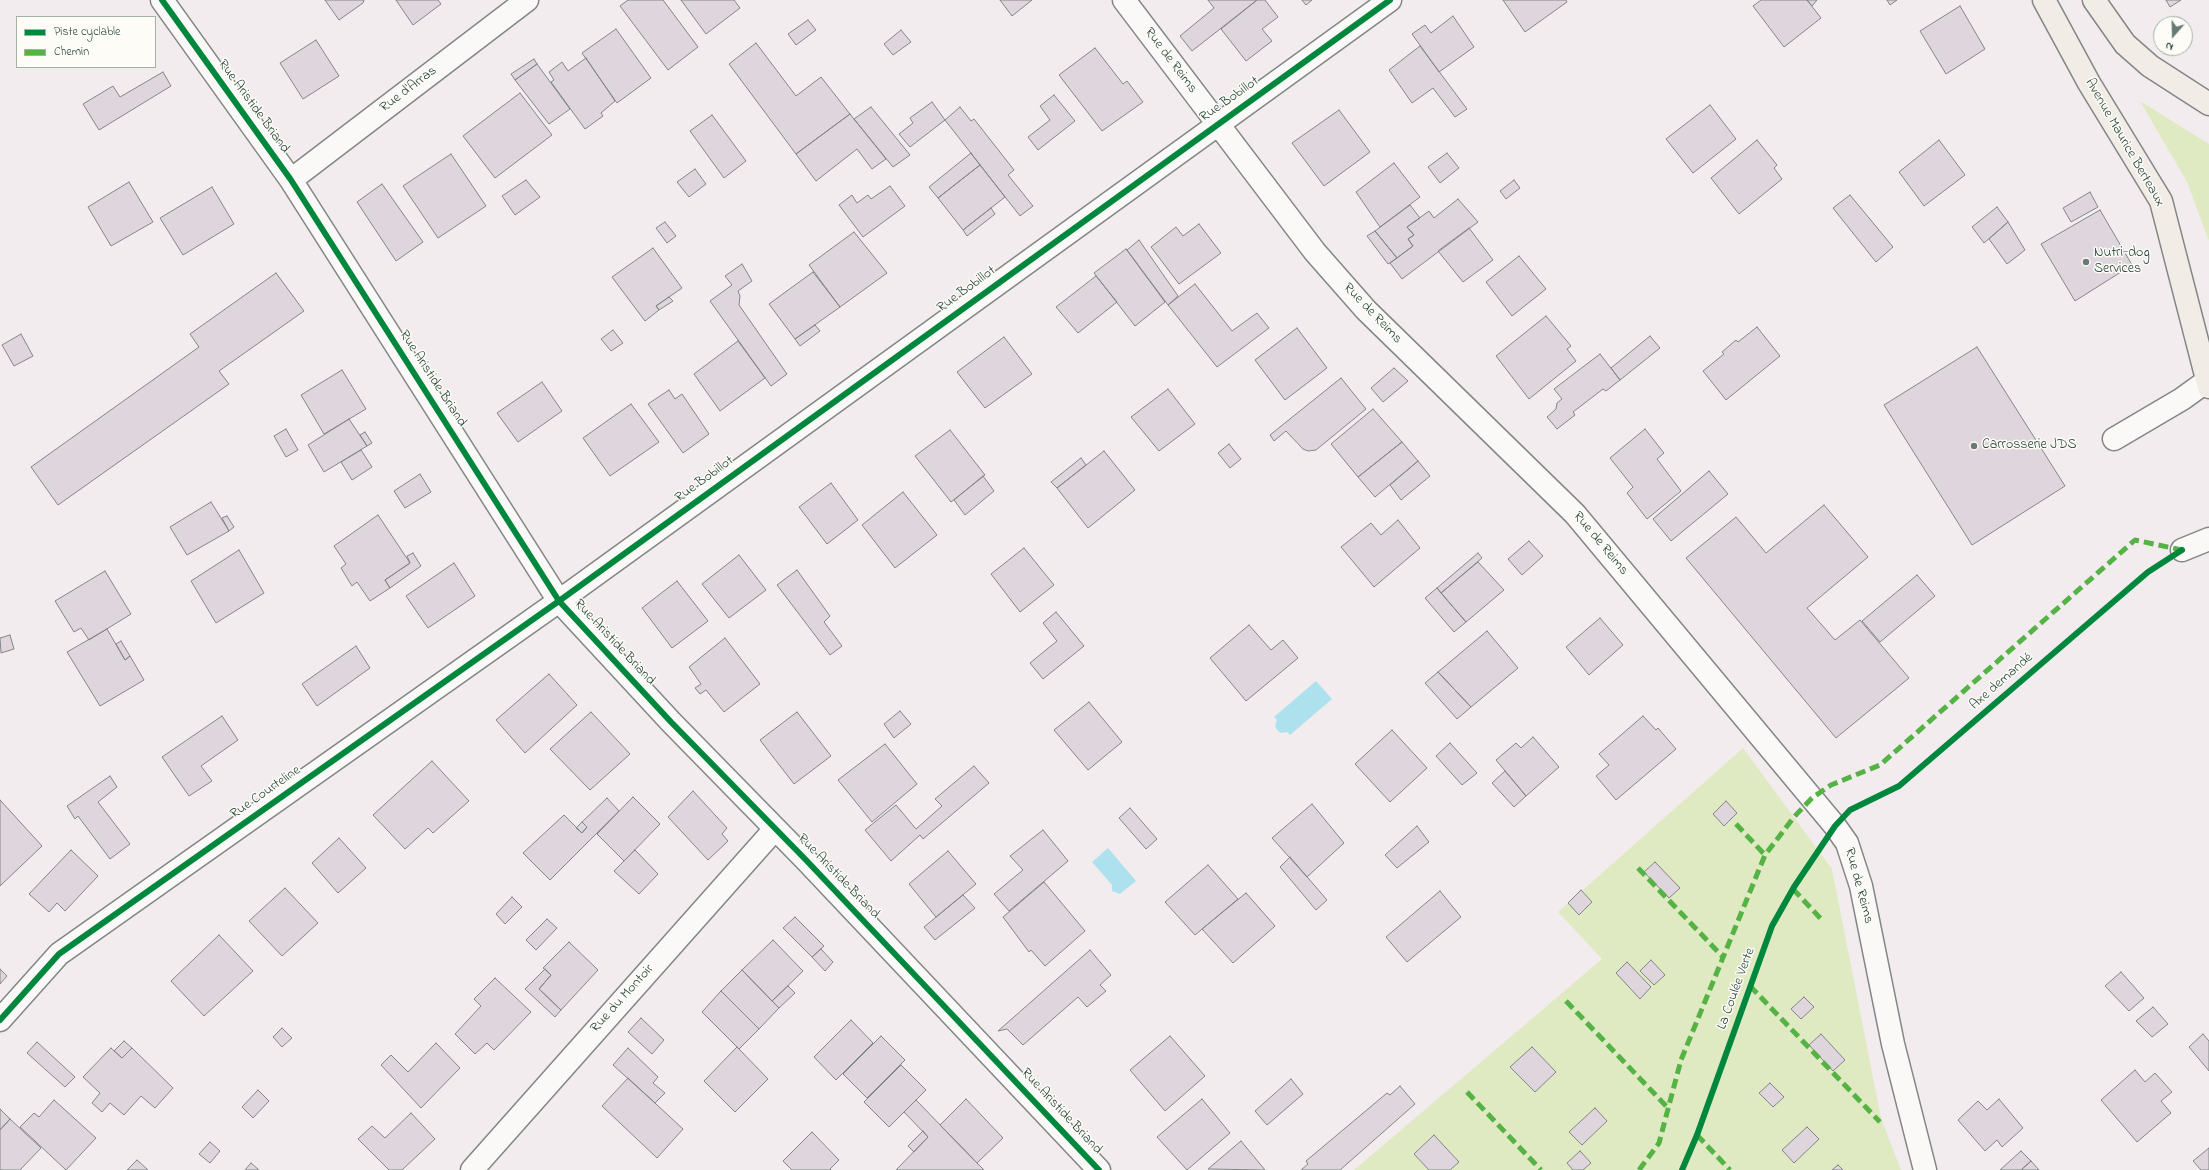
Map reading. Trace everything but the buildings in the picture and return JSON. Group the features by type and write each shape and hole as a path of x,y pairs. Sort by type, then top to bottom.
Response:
{"main road":[{"name":"Avenue Maurice Berteaux","path":"2044,0 2089,83 2161,202 2208,382"},
{"path":"2094,0 2124,44 2150,66 2209,104"}],"street":[{"name":"Rue Aristide Briand","path":"162,0 291,180 559,601 671,722 775,829 1099,1170"},
{"name":"Rue d'Arras","path":"291,180 527,0"},
{"name":"Rue de Reims","path":"1124,0 1315,252 1366,310 1575,514 1835,826 1847,843 1861,886 1893,1044 1925,1170"},
{"name":"Rue Bobillot","path":"559,601 1217,123 1390,0"},
{"path":"2114,439 2208,382"},
{"path":"2182,550 2209,538"},
{"name":"Rue Courteline","path":"0,1020 59,954 559,601"},
{"name":"Rue du Montoir","path":"472,1170 775,829"}],"green space":[{"path":"2140,101 2209,144 2209,241 2187,182"},
{"path":"1743,748 1832,869 1881,1118 1901,1170 1354,1170 1602,959 1558,912"}],"water":[{"path":"1316,681 1332,699 1290,735 1287,732 1281,733 1275,726 1277,720 1274,717"},
{"path":"1108,848 1136,881 1120,894 1112,891 1112,885 1092,862"}],"marked path":[{"path":"1639,1170 1659,1143 1681,1060 1765,855 1794,817 1812,798 1831,785 1880,765 2135,540 2182,550"},
{"path":"1736,824 1765,855"},
{"path":"1638,868 1723,957"},
{"path":"1793,889 1822,920"},
{"path":"1750,986 1880,1122"},
{"path":"1566,1001 1668,1108"},
{"path":"1467,1092 1541,1170"},
{"path":"1697,1135 1730,1170"}],"cycle path":[{"path":"162,0 291,180 559,601 671,722 806,860 1099,1170"},
{"path":"0,1020 59,954 559,601 1390,0"},
{"name":"Axe demandé","path":"1682,1170 1697,1135 1772,926 1794,887 1835,826 1850,810 1899,786 2148,572 2182,550"}],"place":[{"name":"Nutri-dog Services","path":"2086,262"},
{"name":"Carrosserie JDS","path":"1974,446"}]}
